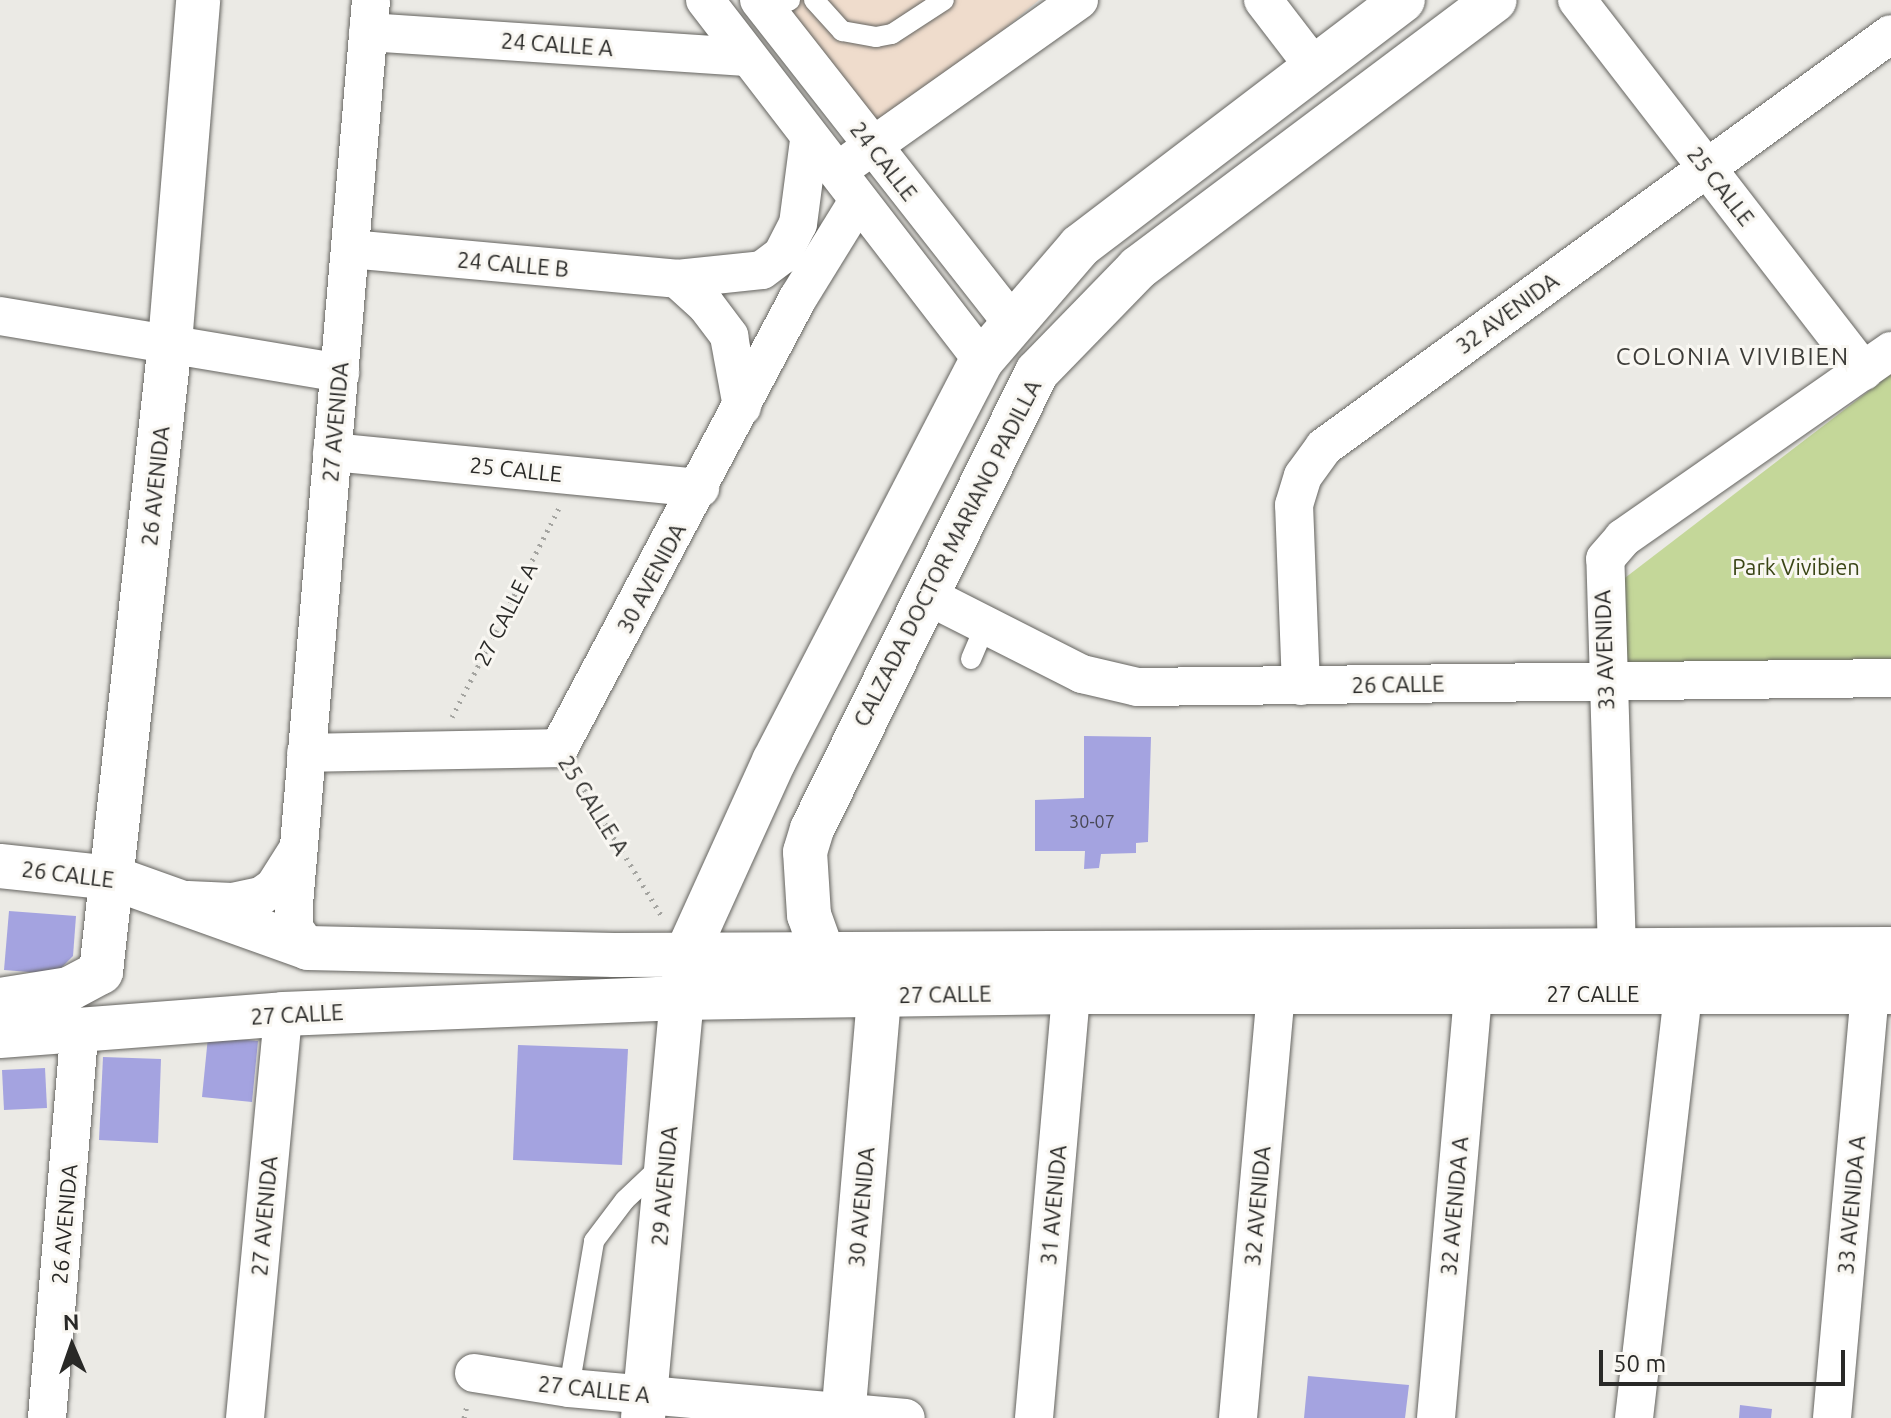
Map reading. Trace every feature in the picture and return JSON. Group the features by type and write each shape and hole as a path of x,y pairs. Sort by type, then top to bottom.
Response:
{"main road":[{"name":"26 AVENIDA","path":"0,1000 69,989 101,972 170,343 198,0"},
{"path":"686,955 774,761 982,360 1011,321 1080,246 1403,0"},
{"name":"CALZADA DOCTOR MARIANO PADILLA","path":"823,954 806,899 805,852 812,829 1014,412 1037,372 1079,324 1138,268 1495,0"},
{"name":"26 CALLE","path":"0,866 113,878 182,900"},
{"name":"27 CALLE","path":"182,900 308,948 686,955 1891,949"},
{"path":"823,954 879,996"},
{"name":"29 AVENIDA","path":"644,1406 686,955"},
{"name":"27 CALLE","path":"0,1036 283,1014 682,998 1071,992 1473,995 1880,992"},
{"name":"30 AVENIDA","path":"844,1415 879,996"}],"street":[{"name":"24 CALLE","path":"705,0 809,141 982,360"},
{"path":"834,170 873,148 1079,0"},
{"path":"1263,0 1316,69"},
{"name":"25 CALLE","path":"1577,0 1706,167 1878,361"},
{"name":"24 CALLE","path":"772,3 873,148 1011,321"},
{"name":"24 CALLE A","path":"370,16 746,57"},
{"name":"27 AVENIDA","path":"308,948 294,928 306,753 370,16"},
{"name":"32 AVENIDA","path":"1301,686 1294,505 1303,476 1324,447 1891,34"},
{"name":"24 CALLE B","path":"350,249 677,279 762,270 782,255 798,224 809,141"},
{"name":"30 AVENIDA","path":"559,748 700,488 798,298 858,201"},
{"path":"677,279 706,305 729,336 742,407"},
{"path":"0,316 340,373"},
{"name":"33 AVENIDA","path":"1617,952 1605,680 1605,559 1623,538 1878,361"},
{"name":"25 CALLE","path":"332,452 700,488"},
{"name":"26 CALLE","path":"926,595 978,642 1082,674 1137,687 1891,678"},
{"name":"25 CALLE A","path":"306,753 434,753 559,748"},
{"name":"27 AVENIDA","path":"182,900 232,902 261,896 274,887 301,843"},
{"name":"31 AVENIDA","path":"1034,1418 1071,992"},
{"name":"33 AVENIDA A","path":"1832,1418 1880,992"},
{"path":"1634,1418 1683,993"},
{"name":"32 AVENIDA","path":"1238,1418 1276,994"},
{"name":"32 AVENIDA A","path":"1436,1418 1473,995"},
{"name":"27 AVENIDA","path":"245,1418 283,1014"},
{"name":"26 AVENIDA","path":"47,1418 80,1029"},
{"name":"27 CALLE A","path":"474,1373 569,1388 644,1406 906,1418"}],"lane":[{"path":"814,0 842,31 876,37 892,34 944,0"},
{"path":"569,1388 594,1241 625,1200 665,1162"}],"path":[{"name":"27 CALLE A","path":"434,753 575,475"},
{"name":"25 CALLE A","path":"559,748 686,955"}],"shaded area":[{"path":"776,0 1039,0 874,137"}],"green space":[{"name":"Park Vivibien","path":"1891,374 1891,661 1620,663 1617,584"}],"building":[{"path":"1084,736 1151,737 1148,842 1136,843 1136,853 1101,854 1099,868 1084,869 1085,851 1035,851 1035,800 1084,798"},
{"path":"9,911 76,916 73,956 55,974 4,970"},
{"path":"208,1037 258,1041 252,1102 202,1097"},
{"path":"518,1045 628,1049 622,1165 513,1160"},
{"path":"103,1057 161,1059 158,1143 99,1140"},
{"path":"45,1068 47,1108 4,1110 2,1070"},
{"path":"1308,1376 1409,1385 1405,1418 1304,1418"},
{"path":"1740,1405 1772,1409 1771,1418 1739,1418"}],"district":[{"name":"COLONIA VIVIBIEN","path":"1733,357"}]}
